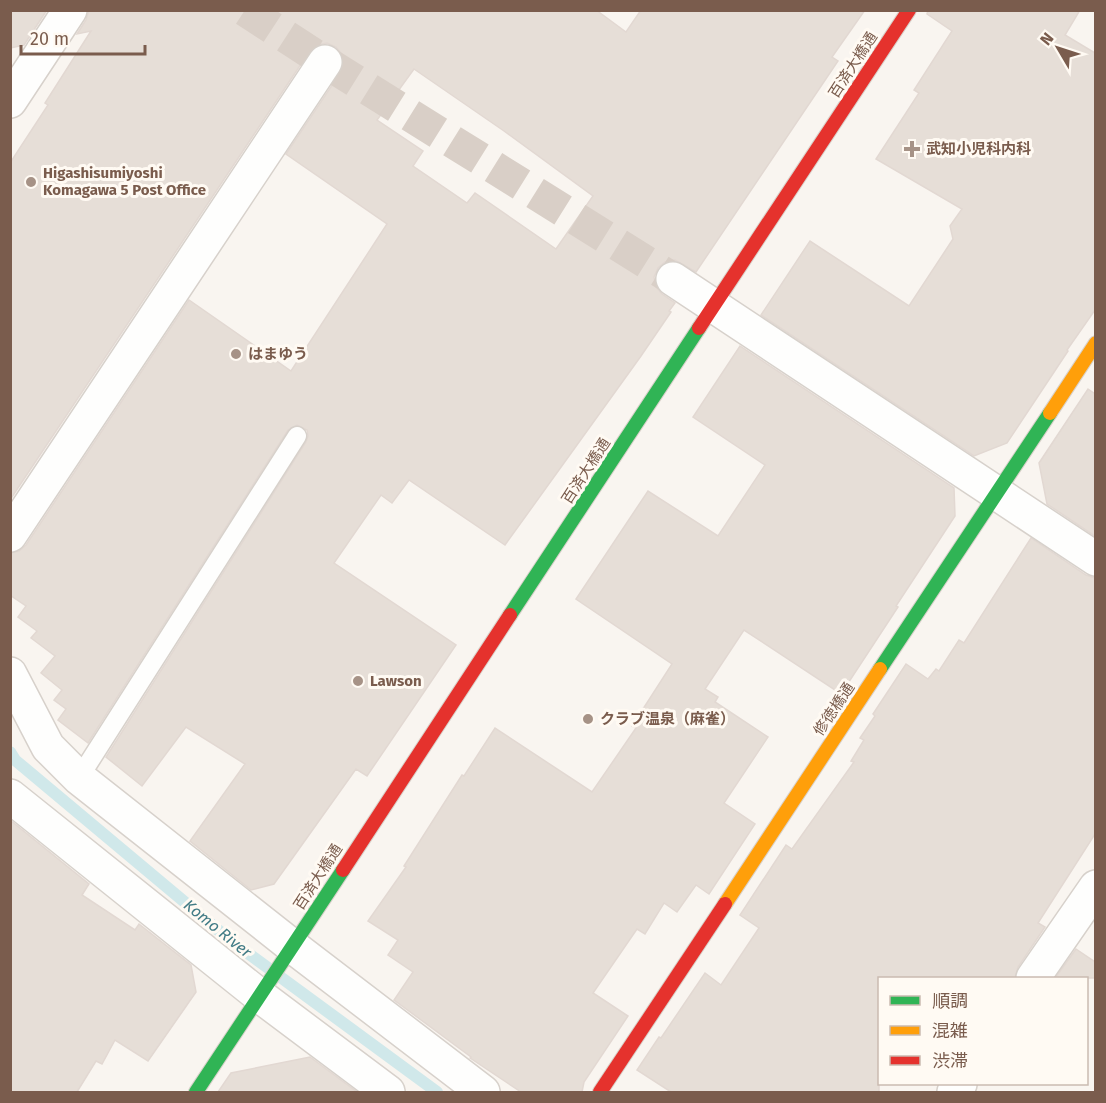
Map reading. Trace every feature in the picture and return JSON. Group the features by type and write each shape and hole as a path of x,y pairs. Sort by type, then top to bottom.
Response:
{"street":[{"path":"10,101 19,68 70,10"},
{"name":"百済大橋通","path":"261,994 909,10"},
{"path":"10,535 325,62"},
{"path":"673,279 1095,559"},
{"name":"修徳橋通","path":"600,1092 1095,344"},
{"path":"10,674 48,747 79,778 291,948 483,1092"},
{"path":"10,796 388,1092"},
{"path":"1033,977 1095,887"},
{"path":"196,1092 261,994"}],"lane":[{"path":"79,778 297,436"}],"building":[{"path":"10,10 47,10 24,45 10,48"},
{"path":"89,10 596,10 626,32 641,10 865,10 832,57 838,61 696,272 675,260 665,262 658,268 654,277 656,287 675,303 669,311 671,312 505,545 409,480 392,503 381,495 334,563 456,645 367,776 356,769 274,884 251,890 190,841 245,764 186,727 142,786 106,757 306,442 307,430 297,425 288,430 88,743 58,720 66,709 54,700 62,690 41,673 55,656 31,638 37,631 18,617 26,606 10,595 10,553 19,551 26,545 189,300 291,371 387,224 286,154 341,72 344,64 342,54 336,47 327,43 317,45 309,52 10,500 10,163 48,105 45,103 91,31 77,34","holes":["414,69 593,196 556,249 475,193 467,203 413,166 423,151 377,120"]},
{"path":"928,10 1080,10 1065,35 1095,53 1095,310 1007,443 974,456 761,315 810,241 909,306 953,239 950,226 962,209 876,159 919,93 914,90 952,31 927,14"},
{"path":"740,346 954,488 955,516 841,694 744,630 705,689 718,697 715,702 768,737 724,803 755,824 709,894 696,885 677,912 664,903 645,934 637,929 593,993 628,1016 584,1082 582,1092 521,1092 470,1058 394,1000 413,972 388,955 398,940 368,921 406,867 404,866 462,775 464,776 495,728 592,792 636,728 632,726 672,664 576,599 648,491 718,536 765,465 693,417"},
{"path":"1088,389 1095,394 1095,536 1047,504 1039,463"},
{"path":"1031,538 1086,575 1095,578 1095,834 1038,923 1045,927 1018,967 1015,977 878,977 879,1092 671,1092 637,1070 705,973 721,985 759,928 740,915 786,845 792,849 854,762 851,761 864,740 860,738 906,664 928,679 936,669 939,671 959,640 964,643"},
{"path":"10,820 89,884 82,895 135,930 139,924 191,965 196,992 148,1061 115,1040 102,1064 96,1061 77,1092 10,1092"},
{"path":"1076,949 1095,962 1095,978 1056,977"},
{"path":"310,1057 357,1092 218,1092 231,1073"}],"waterway":[{"name":"Komo River","path":"10,752 15,760 230,940 437,1092"}],"tunnel":[{"path":"245,10 673,279"}],"traffic: fast":[{"path":"510,615 699,328"},
{"path":"880,669 1050,413"},
{"path":"196,1092 343,870"}],"traffic: slow":[{"path":"1050,413 1096,343"},
{"path":"725,904 880,669"}],"traffic: jam":[{"path":"699,328 909,10"},
{"path":"343,870 510,615"},
{"path":"600,1092 725,904"}],"place":[{"name":"武知小児科内科","path":"912,149"},
{"name":"Higashisumiyoshi Komagawa 5 Post Office","path":"31,182"},
{"name":"はまゆう","path":"236,354"},
{"name":"Lawson","path":"358,681"},
{"name":"クラブ温泉（麻雀）","path":"588,719"}]}
